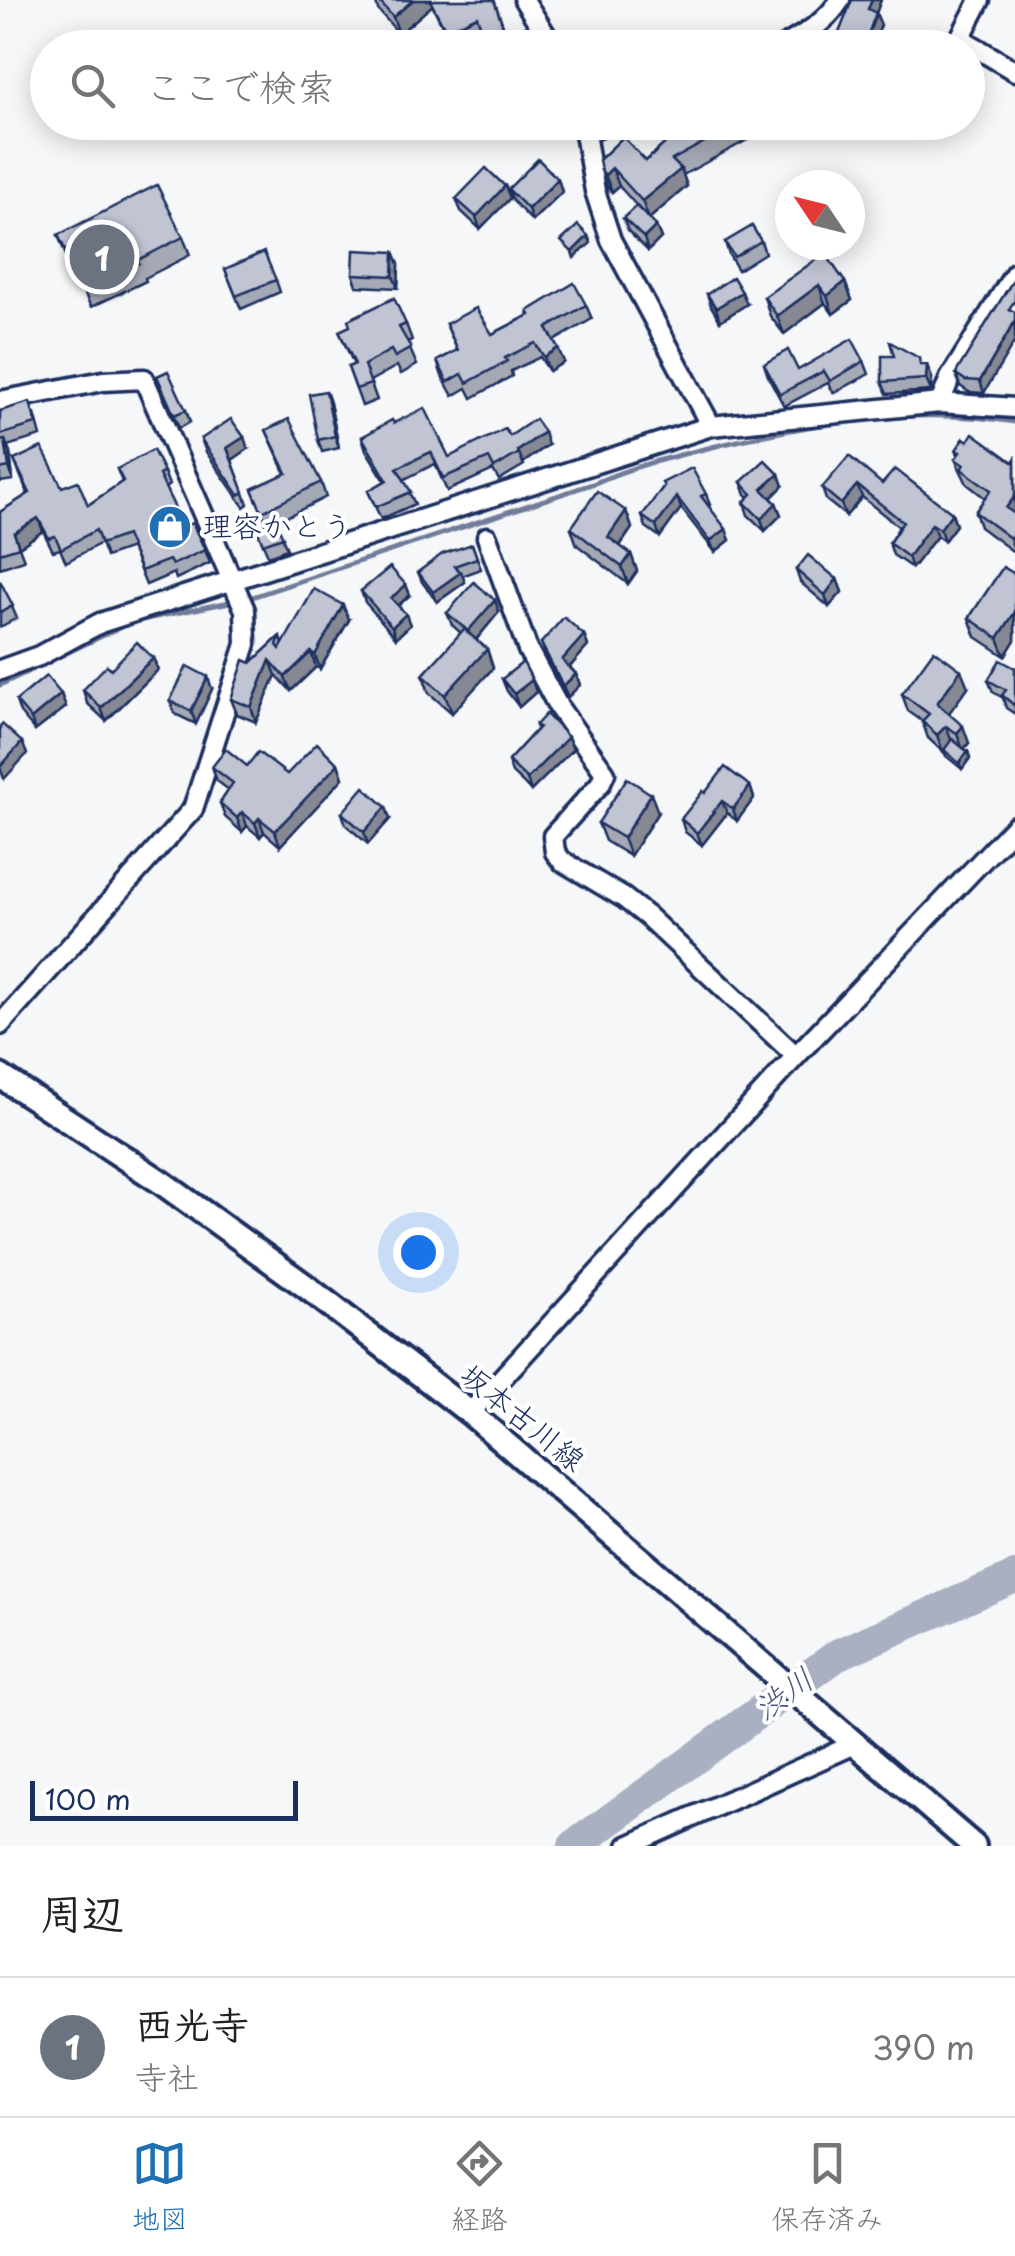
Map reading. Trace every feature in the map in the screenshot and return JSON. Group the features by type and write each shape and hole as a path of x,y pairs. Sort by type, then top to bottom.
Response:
{"main road":[{"name":"坂本古川線","path":"0,1076 161,1182 304,1284 470,1413 974,1846"}],"street":[{"path":"524,0 543,30"},
{"path":"812,30 840,0"},
{"path":"964,30 980,0"},
{"path":"985,53 1015,71"},
{"path":"586,140 595,192 611,240 710,426"},
{"path":"940,404 950,378 1015,273"},
{"path":"0,401 103,381 144,379 245,610 246,644 193,810 0,1025"},
{"path":"0,670 40,656 100,622 710,426 940,404 1015,408"},
{"path":"487,537 528,650 559,708 605,773 600,784 552,836 556,852 562,861 648,917 796,1056"},
{"path":"470,1413 796,1056 1015,826"},
{"path":"628,1846 848,1738"}],"building":[{"path":"378,0 413,0 393,17"},
{"path":"494,0 504,30 482,30 477,16 445,30 431,2"},
{"path":"852,0 872,0 868,9 876,13 870,30 840,30"},
{"path":"620,140 626,140 646,161 669,140 708,140 672,160 681,169 642,201 612,168 605,175 599,160"},
{"path":"538,159 558,179 528,209 508,189"},
{"path":"486,168 505,186 476,217 456,199"},
{"path":"157,185 183,237 84,289 58,235"},
{"path":"636,206 656,226 644,238 623,218"},
{"path":"578,225 588,236 572,252 561,241"},
{"path":"752,226 761,241 734,257 725,242"},
{"path":"354,250 394,252 393,276 353,274"},
{"path":"264,252 276,280 236,296 225,269"},
{"path":"815,260 830,260 845,282 827,296 819,285 777,316 764,297"},
{"path":"733,277 742,292 716,308 707,294"},
{"path":"1015,277 1015,300 1009,309 1015,312 1015,321 980,381 965,380 957,371"},
{"path":"574,283 586,305 547,328 558,348 544,357 535,343 467,383 462,374 448,382 437,361 458,350 446,324 476,308 492,334 530,315 528,311"},
{"path":"394,298 406,324 399,327 411,348 395,357 391,350 364,365 371,384 356,389 348,367 355,364 339,331 350,326 348,320"},
{"path":"852,339 864,361 830,381 824,371 780,394 764,364 788,350 798,370"},
{"path":"890,342 919,358 920,365 927,365 926,379 882,382 882,356 894,356"},
{"path":"168,371 186,410 174,415 157,376"},
{"path":"326,391 335,436 318,440 309,394"},
{"path":"30,402 36,424 0,435 0,411"},
{"path":"425,408 449,457 505,429 510,436 535,419 544,432 494,468 489,458 443,478 431,452 397,468 411,492 376,507 368,491 387,480 362,437"},
{"path":"231,419 244,437 227,448 244,492 239,495 201,439"},
{"path":"289,419 321,482 262,512 252,489 287,473 266,430"},
{"path":"973,433 1013,462 1015,459 1015,496 1006,508 1015,514 1015,532 1010,538 975,512 991,490 961,469 964,465 955,459 964,438 968,441"},
{"path":"5,440 9,467 0,469 0,441"},
{"path":"42,447 62,487 78,481 88,505 123,481 117,469 153,450 164,472 159,475 184,527 192,523 205,550 172,565 169,560 141,571 126,535 101,544 96,530 61,549 55,536 49,538 38,518 14,533 19,547 0,553 0,512 30,493 14,460"},
{"path":"849,456 882,484 895,469 952,513 940,529 932,524 908,557 889,543 903,522 857,485 841,504 822,488"},
{"path":"765,460 779,474 762,489 776,503 761,519 744,502 752,494 741,482"},
{"path":"692,468 706,494 701,496 726,529 710,541 677,497 656,526 642,516 664,486 662,483"},
{"path":"597,491 626,511 608,537 631,554 622,567 571,528"},
{"path":"275,521 283,537 263,544 257,529"},
{"path":"472,544 477,558 454,566 461,572 433,592 418,572 442,554"},
{"path":"808,555 837,579 825,595 796,570"},
{"path":"390,567 406,585 391,598 406,614 392,627 361,591"},
{"path":"1003,567 1015,574 1015,612 998,638 969,618"},
{"path":"0,581 13,606 0,612"},
{"path":"474,582 495,600 468,631 447,613"},
{"path":"314,589 343,605 315,655 311,652 285,677 270,660 251,707 231,699 244,660 251,663 280,636 280,649"},
{"path":"564,617 584,635 562,660 576,674 563,686 541,643"},
{"path":"464,629 487,649 445,695 423,675"},
{"path":"137,642 153,658 101,708 83,690"},
{"path":"934,650 961,670 937,703 963,726 957,733 946,726 937,735 922,721 929,714 902,694"},
{"path":"1000,660 1015,668 1015,706 1002,695 1006,690 988,680"},
{"path":"523,662 532,680 514,694 502,679"},
{"path":"187,666 208,677 191,711 170,701"},
{"path":"46,676 61,694 31,719 16,701"},
{"path":"546,714 568,737 527,779 508,761"},
{"path":"0,726 22,742 0,767"},
{"path":"952,739 968,752 959,763 944,750"},
{"path":"317,743 338,764 275,831 259,818 255,823 242,812 237,818 220,803 233,783 212,767 226,749 247,766 258,752 287,774"},
{"path":"725,767 750,786 733,809 722,801 697,833 681,819"},
{"path":"627,778 651,794 623,838 598,823"},
{"path":"364,787 386,807 364,832 342,813"}],"waterway":[{"path":"246,599 638,467 749,438 862,419 939,416 1015,422"},
{"path":"0,685 131,622 235,601"},
{"name":"渋川","path":"574,1846 839,1654 1015,1577"}],"place":[{"name":"西光寺","path":"102,257"},
{"name":"理容かとう","path":"170,527"}]}
